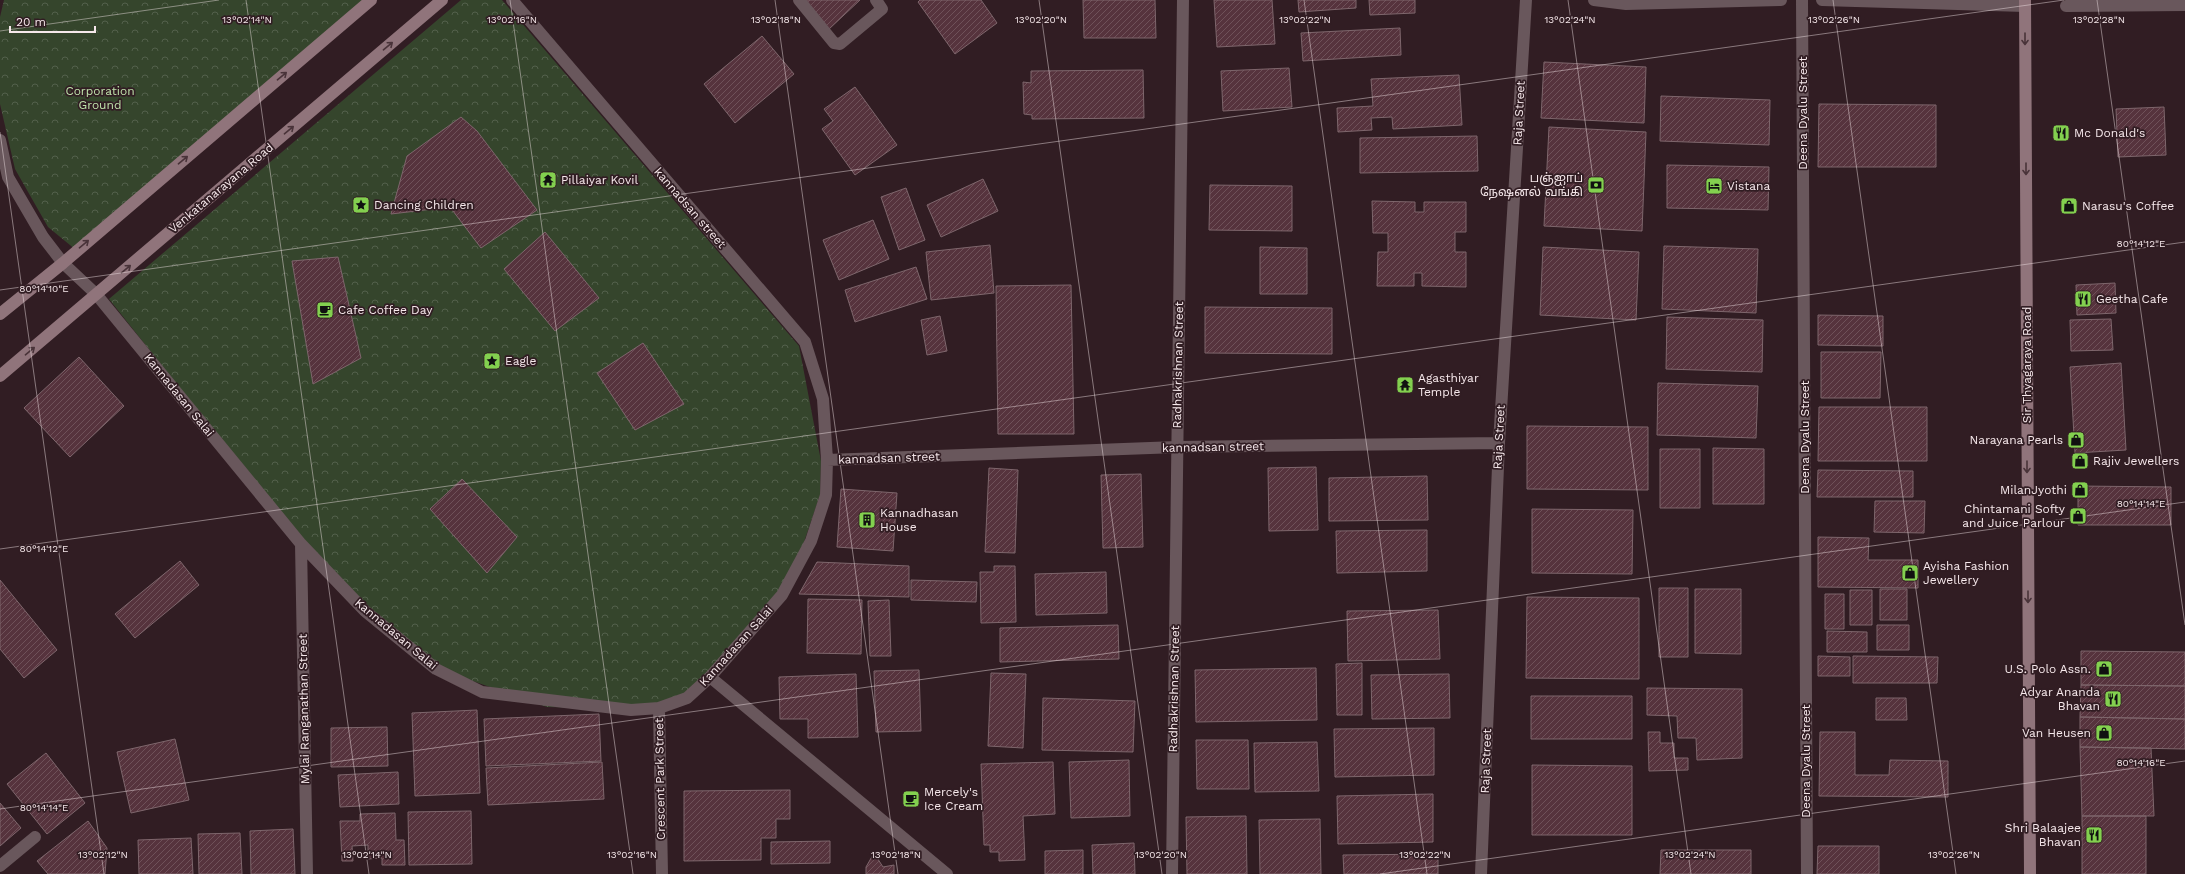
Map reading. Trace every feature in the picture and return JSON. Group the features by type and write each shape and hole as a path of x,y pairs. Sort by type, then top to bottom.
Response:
{"main road":[{"path":"0,314 63,263 371,0"},
{"name":"Venkatanarayana Road","path":"0,376 442,0"},
{"name":"Sir Thyagaraya Road","path":"2025,3 2030,874"}],"street":[{"name":"kannadsan street","path":"512,0 805,342 823,399 828,460 1177,447 1499,443"},
{"path":"800,0 834,43 837,44 840,44 882,9 876,0"},
{"name":"Radhakrishnan Street","path":"1172,874 1183,0"},
{"name":"Raja Street","path":"1481,874 1499,443 1526,0"},
{"path":"1594,0 1626,2 1781,0"},
{"name":"Deena Dyalu Street","path":"1802,0 1807,874"},
{"path":"1822,0 2025,3"},
{"path":"2066,6 2185,5"},
{"name":"Kannadasan Salai","path":"0,140 8,177 43,237 63,263 96,294 301,544 365,611 400,640 436,669 482,692 631,710 659,708 687,698 710,677 782,595 811,541 826,495 828,460"},
{"name":"Mylai Ranganathan Street","path":"301,544 307,874"},
{"path":"710,677 947,874"},
{"name":"Crescent Park Street","path":"659,708 662,874"},
{"path":"0,866 35,837"}],"green space":[{"name":"Corporation Ground","path":"4,0 364,0 76,250 48,227 15,169 0,104 0,17"},
{"path":"461,0 502,0 799,346 821,461 820,495 784,601 695,696 639,709 547,707 427,665 291,528 109,299"}],"building":[{"path":"805,0 860,0 828,30"},
{"path":"920,0 981,0 997,23 955,54 918,2"},
{"path":"1083,0 1155,0 1156,38 1084,38"},
{"path":"1214,0 1272,0 1275,44 1217,47"},
{"path":"1298,0 1356,0 1356,8 1299,12"},
{"path":"1369,0 1415,0 1415,13 1370,15"},
{"path":"1400,28 1401,55 1303,61 1301,33"},
{"path":"762,36 794,74 735,123 704,84"},
{"path":"1544,62 1646,67 1644,123 1541,118"},
{"path":"1289,68 1292,107 1223,111 1221,71"},
{"path":"1143,70 1144,118 1032,119 1032,115 1024,114 1023,82 1031,83 1031,71"},
{"path":"1459,75 1462,125 1393,129 1392,117 1371,118 1372,130 1338,132 1337,108 1373,106 1371,79"},
{"path":"855,87 897,145 855,175 822,129 833,121 824,109"},
{"path":"1661,96 1770,100 1769,145 1660,141"},
{"path":"1819,104 1936,105 1936,167 1818,167"},
{"path":"2164,107 2166,155 2118,157 2116,109"},
{"path":"461,117 477,131 537,210 481,248 450,207 391,214 407,156"},
{"path":"1549,127 1646,132 1642,231 1544,226"},
{"path":"1477,136 1478,171 1360,173 1360,138"},
{"path":"1667,165 1769,167 1768,210 1667,208"},
{"path":"983,179 998,211 941,237 927,205"},
{"path":"1210,185 1292,186 1292,231 1209,230"},
{"path":"906,188 925,240 899,250 881,197"},
{"path":"1372,201 1415,202 1415,212 1424,212 1424,202 1466,202 1466,232 1455,232 1455,252 1466,252 1466,287 1422,286 1422,273 1414,273 1414,286 1377,286 1378,252 1388,252 1388,233 1373,233"},
{"path":"873,220 889,259 839,280 823,240"},
{"path":"545,232 599,298 555,331 504,269"},
{"path":"990,245 994,293 931,300 926,252"},
{"path":"1664,246 1758,249 1756,313 1662,309"},
{"path":"1260,247 1307,248 1307,294 1260,294"},
{"path":"1543,247 1639,252 1636,320 1540,315"},
{"name":"Cafe Coffee Day","path":"338,257 361,358 313,384 292,261"},
{"path":"916,267 927,299 855,322 845,290"},
{"path":"2115,283 2116,313 2077,315 2076,285"},
{"path":"1071,285 1074,434 998,434 996,286"},
{"path":"1205,307 1332,308 1332,354 1205,353"},
{"path":"1818,315 1883,316 1883,346 1818,345"},
{"path":"940,316 947,351 927,355 921,320"},
{"path":"1667,317 1763,320 1762,372 1666,369"},
{"path":"2111,319 2113,350 2071,351 2070,320"},
{"path":"643,343 684,404 635,430 597,373"},
{"path":"1821,352 1881,352 1880,398 1821,398"},
{"path":"79,357 124,406 70,457 24,408"},
{"path":"2121,363 2126,450 2075,453 2070,367"},
{"path":"1658,383 1758,386 1756,438 1657,435"},
{"path":"1819,407 1927,407 1927,461 1818,461"},
{"path":"1527,426 1648,427 1648,490 1527,489"},
{"path":"1713,448 1764,449 1764,504 1713,504"},
{"path":"1660,449 1700,449 1700,508 1660,508"},
{"path":"1316,467 1318,530 1269,531 1268,468"},
{"path":"989,468 1018,470 1015,553 985,552"},
{"path":"1818,470 1913,471 1913,497 1817,497"},
{"path":"1141,474 1143,547 1103,548 1101,475"},
{"path":"1427,476 1428,520 1329,521 1329,478"},
{"path":"462,479 517,537 487,573 430,509"},
{"path":"2078,486 2171,487 2171,525 2078,525"},
{"name":"Kannadhasan House","path":"841,489 897,493 893,551 837,547"},
{"path":"1875,501 1925,501 1924,533 1874,532"},
{"path":"1532,509 1633,510 1632,574 1532,573"},
{"path":"1427,530 1427,571 1337,573 1336,531"},
{"path":"1818,537 1869,538 1868,560 1918,560 1918,588 1818,587"},
{"path":"180,561 199,585 135,638 115,614"},
{"path":"817,562 909,566 909,597 799,594"},
{"path":"994,566 1015,566 1016,622 981,623 980,572 994,572"},
{"path":"1106,572 1107,613 1036,615 1035,574"},
{"path":"0,580 57,650 24,678 0,649"},
{"path":"911,580 977,582 976,602 911,600"},
{"path":"1659,588 1688,588 1688,657 1659,657"},
{"path":"1695,589 1741,589 1741,654 1695,653"},
{"path":"1880,589 1907,589 1907,620 1880,620"},
{"path":"1850,590 1872,590 1872,625 1850,625"},
{"path":"1825,594 1844,594 1844,629 1825,629"},
{"path":"1527,597 1639,598 1639,679 1526,678"},
{"path":"808,599 862,600 861,654 807,653"},
{"path":"889,600 891,656 870,656 868,601"},
{"path":"1438,610 1440,659 1348,661 1347,611"},
{"path":"1118,625 1119,659 1000,662 1000,628"},
{"path":"1877,625 1909,625 1909,650 1877,650"},
{"path":"1827,631 1867,632 1867,652 1827,652"},
{"path":"2081,651 2185,652 2185,686 2081,685"},
{"path":"1818,656 1850,657 1850,676 1818,676"},
{"path":"1853,656 1938,657 1937,683 1853,683"},
{"path":"1362,663 1362,715 1337,715 1336,664"},
{"path":"1316,668 1317,720 1196,722 1195,670"},
{"path":"919,670 921,731 876,732 874,671"},
{"path":"991,673 1026,674 1023,748 988,746"},
{"path":"856,674 858,737 808,738 808,719 780,719 779,677"},
{"path":"1449,674 1450,718 1372,719 1371,675"},
{"path":"2081,685 2185,686 2185,719 2080,717"},
{"path":"1647,688 1742,689 1742,758 1697,760 1696,738 1678,738 1677,716 1647,715"},
{"path":"1531,696 1632,696 1632,739 1531,739"},
{"path":"1043,698 1135,701 1133,752 1042,750"},
{"path":"1876,698 1906,698 1907,720 1876,720"},
{"path":"477,710 480,793 415,796 412,713"},
{"path":"599,714 601,761 486,766 484,719"},
{"path":"2080,717 2185,719 2185,749 2080,747"},
{"path":"387,727 388,766 331,767 331,728"},
{"path":"1434,728 1434,775 1335,777 1334,729"},
{"path":"1648,732 1660,732 1660,743 1674,743 1674,758 1688,758 1688,770 1649,771"},
{"path":"1820,732 1855,732 1855,775 1889,775 1890,760 1948,761 1948,797 1819,796"},
{"path":"175,739 189,800 131,813 117,752"},
{"path":"1196,740 1248,740 1249,789 1197,789"},
{"path":"1317,742 1319,791 1255,792 1254,743"},
{"path":"2080,747 2151,748 2154,816 2082,816"},
{"path":"46,753 85,803 47,834 7,784"},
{"path":"1129,760 1130,816 1071,818 1069,762"},
{"path":"602,762 604,799 488,805 486,768"},
{"path":"1053,762 1055,814 1023,816 1025,860 999,861 999,852 990,852 990,845 984,845 981,764"},
{"path":"1532,765 1632,766 1632,835 1532,835"},
{"path":"398,772 399,804 340,807 338,775"},
{"path":"790,790 790,819 776,819 776,838 761,838 761,860 684,861 684,791"},
{"path":"1433,794 1433,842 1338,844 1337,796"},
{"path":"0,803 21,828 0,846"},
{"path":"471,811 472,864 409,865 408,812"},
{"path":"395,813 396,840 404,840 405,865 382,865 382,858 368,859 368,845 352,846 353,861 342,861 340,821 360,821 360,814"},
{"path":"1246,816 1247,874 1187,874 1186,817"},
{"path":"2082,816 2146,816 2146,874 2082,874"},
{"path":"1320,819 1321,874 1260,874 1259,820"},
{"path":"88,821 107,848 105,874 48,874 37,861"},
{"path":"293,829 295,874 251,874 250,831"},
{"path":"240,833 242,874 199,874 198,834"},
{"path":"191,838 193,874 139,874 138,840"},
{"path":"830,841 830,863 771,864 771,842"},
{"path":"1134,843 1135,874 1093,874 1092,845"},
{"path":"1818,846 1879,846 1879,874 1817,874"},
{"path":"1083,850 1083,874 1045,874 1045,851"},
{"path":"1661,850 1751,850 1751,874 1660,874"},
{"path":"874,853 883,867 894,865 894,874 866,874 866,867"},
{"path":"1438,854 1438,874 1344,874 1343,855"}],"place":[{"name":"Mc Donald's","path":"2061,133"},
{"name":"Pillaiyar Kovil","path":"548,180"},
{"name":"பஞ்ஐாப் நேஷனல் வங்கி","path":"1596,185"},
{"name":"Vistana","path":"1714,186"},
{"name":"Dancing Children","path":"361,205"},
{"name":"Narasu's Coffee","path":"2069,206"},
{"name":"Geetha Cafe","path":"2083,299"},
{"name":"Cafe Coffee Day","path":"325,310"},
{"name":"Eagle","path":"492,361"},
{"name":"Agasthiyar Temple","path":"1405,385"},
{"name":"Narayana Pearls","path":"2076,440"},
{"name":"Rajiv Jewellers","path":"2080,461"},
{"name":"MilanJyothi","path":"2080,490"},
{"name":"Chintamani Softy and Juice Parlour","path":"2078,516"},
{"name":"Kannadhasan House","path":"867,520"},
{"name":"Ayisha Fashion Jewellery","path":"1910,573"},
{"name":"U.S. Polo Assn.","path":"2104,669"},
{"name":"Adyar Ananda Bhavan","path":"2113,699"},
{"name":"Van Heusen","path":"2104,733"},
{"name":"Mercely's Ice Cream","path":"911,799"},
{"name":"Shri Balaajee Bhavan","path":"2094,835"}]}
